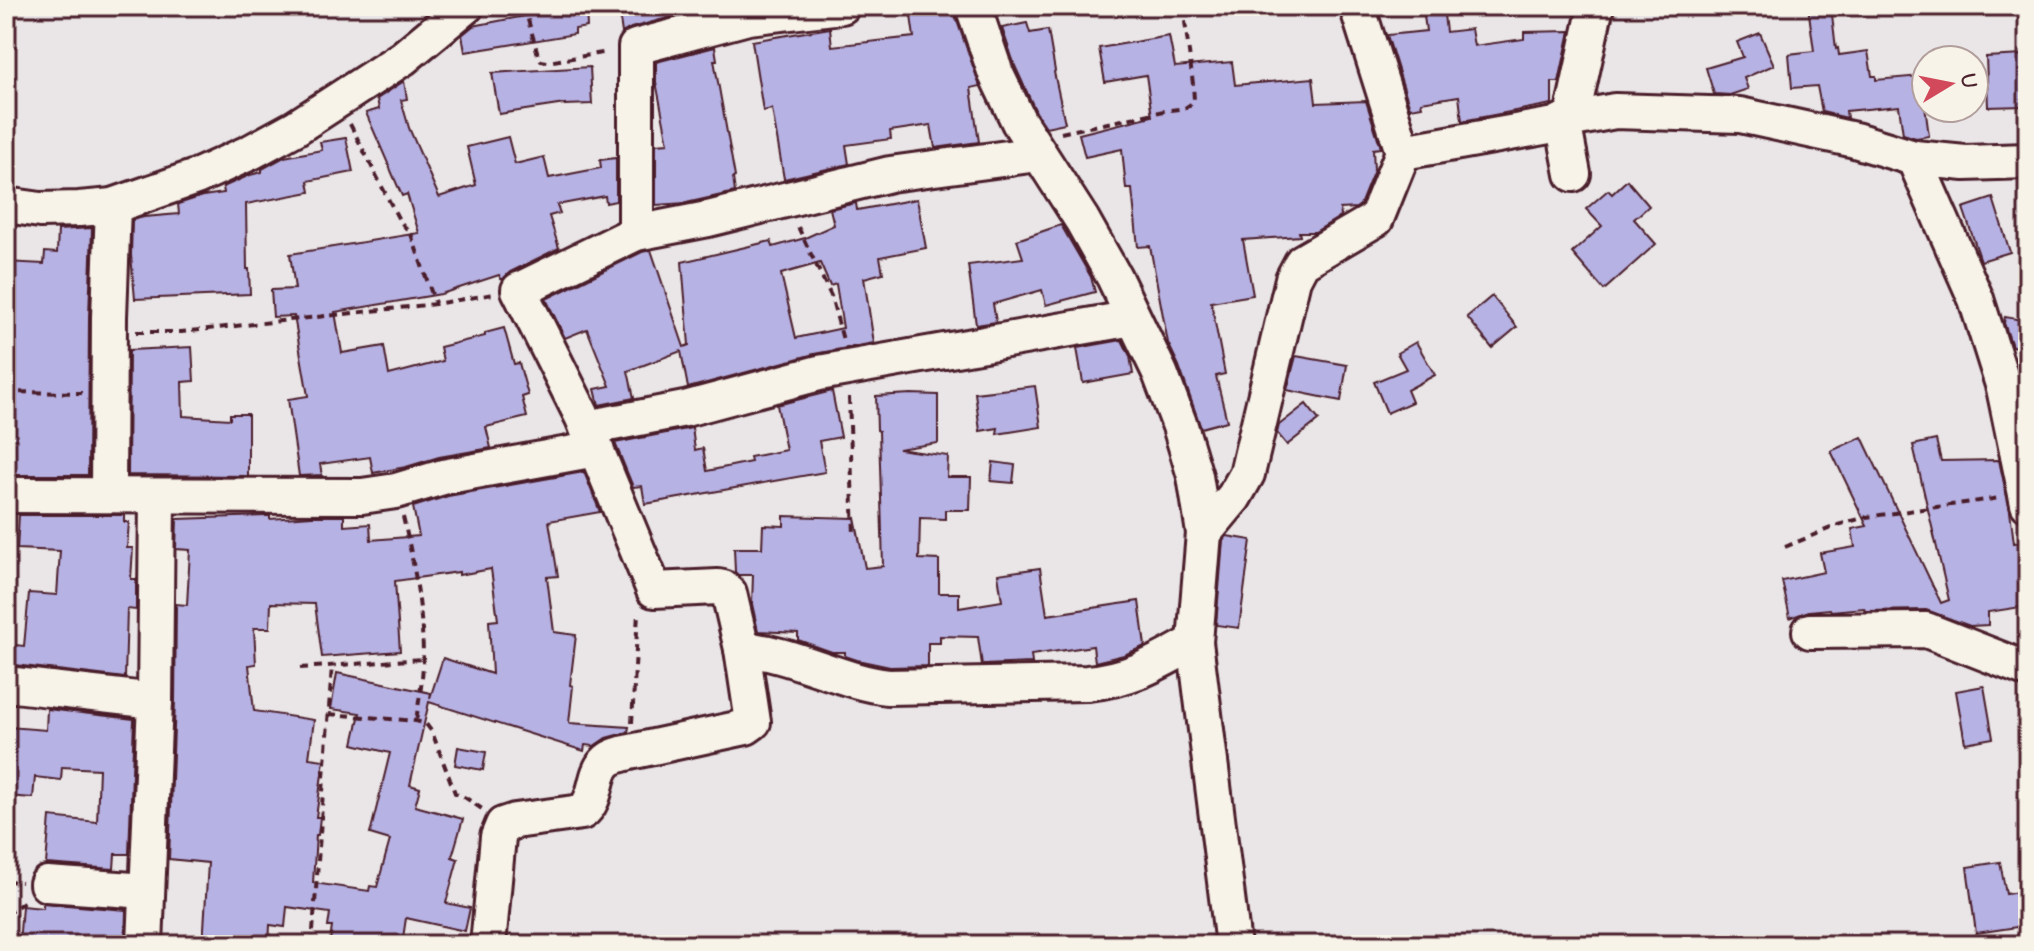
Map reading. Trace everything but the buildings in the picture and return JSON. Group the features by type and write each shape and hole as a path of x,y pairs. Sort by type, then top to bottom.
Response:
{"street":[{"path":"6,205 40,210 113,206 196,177 295,128 403,58 466,6"},
{"path":"636,233 636,47 748,17 842,6"},
{"path":"1204,533 1234,497 1247,474 1296,271 1302,262 1376,219 1403,152 1357,6"},
{"path":"1403,152 1555,125 1570,118 1596,6"},
{"path":"985,8 996,74 1019,122 1082,220 1114,277 1160,373 1195,476 1204,533 1195,642 1233,945"},
{"path":"1563,121 1615,111 1740,115 1855,140 1914,158 1965,163 2028,161"},
{"path":"1563,121 1573,174"},
{"path":"488,945 498,837 503,825 582,812 591,804 603,765 614,757 746,727 752,724 753,718 742,649 727,591 718,587 654,590 592,438 519,290 636,233 708,219 890,174 1034,147"},
{"path":"1914,158 1976,299 2004,388 2026,482"},
{"path":"108,494 113,206"},
{"path":"6,495 362,496 396,491 819,373 1133,318"},
{"path":"145,945 155,701 157,497"},
{"path":"1810,631 1926,630 2028,670"},
{"path":"742,649 768,652 861,683 888,687 1110,681 1141,671 1195,642"},
{"path":"6,684 155,701"},
{"path":"47,884 147,891"}],"path":[{"path":"524,6 541,61 636,47"},
{"path":"1034,147 1191,104 1194,100 1193,84 1183,6"},
{"path":"338,100 399,220 411,234 435,304"},
{"path":"109,331 181,332 435,304 519,290"},
{"path":"6,392 108,393"},
{"path":"1785,547 1866,517 2026,482"},
{"path":"396,491 420,607 423,659 416,721"},
{"path":"630,752 638,595 642,591 654,590"},
{"path":"300,668 423,659"},
{"path":"312,945 332,666"},
{"path":"329,714 426,724 432,732 455,793 503,825"}]}
